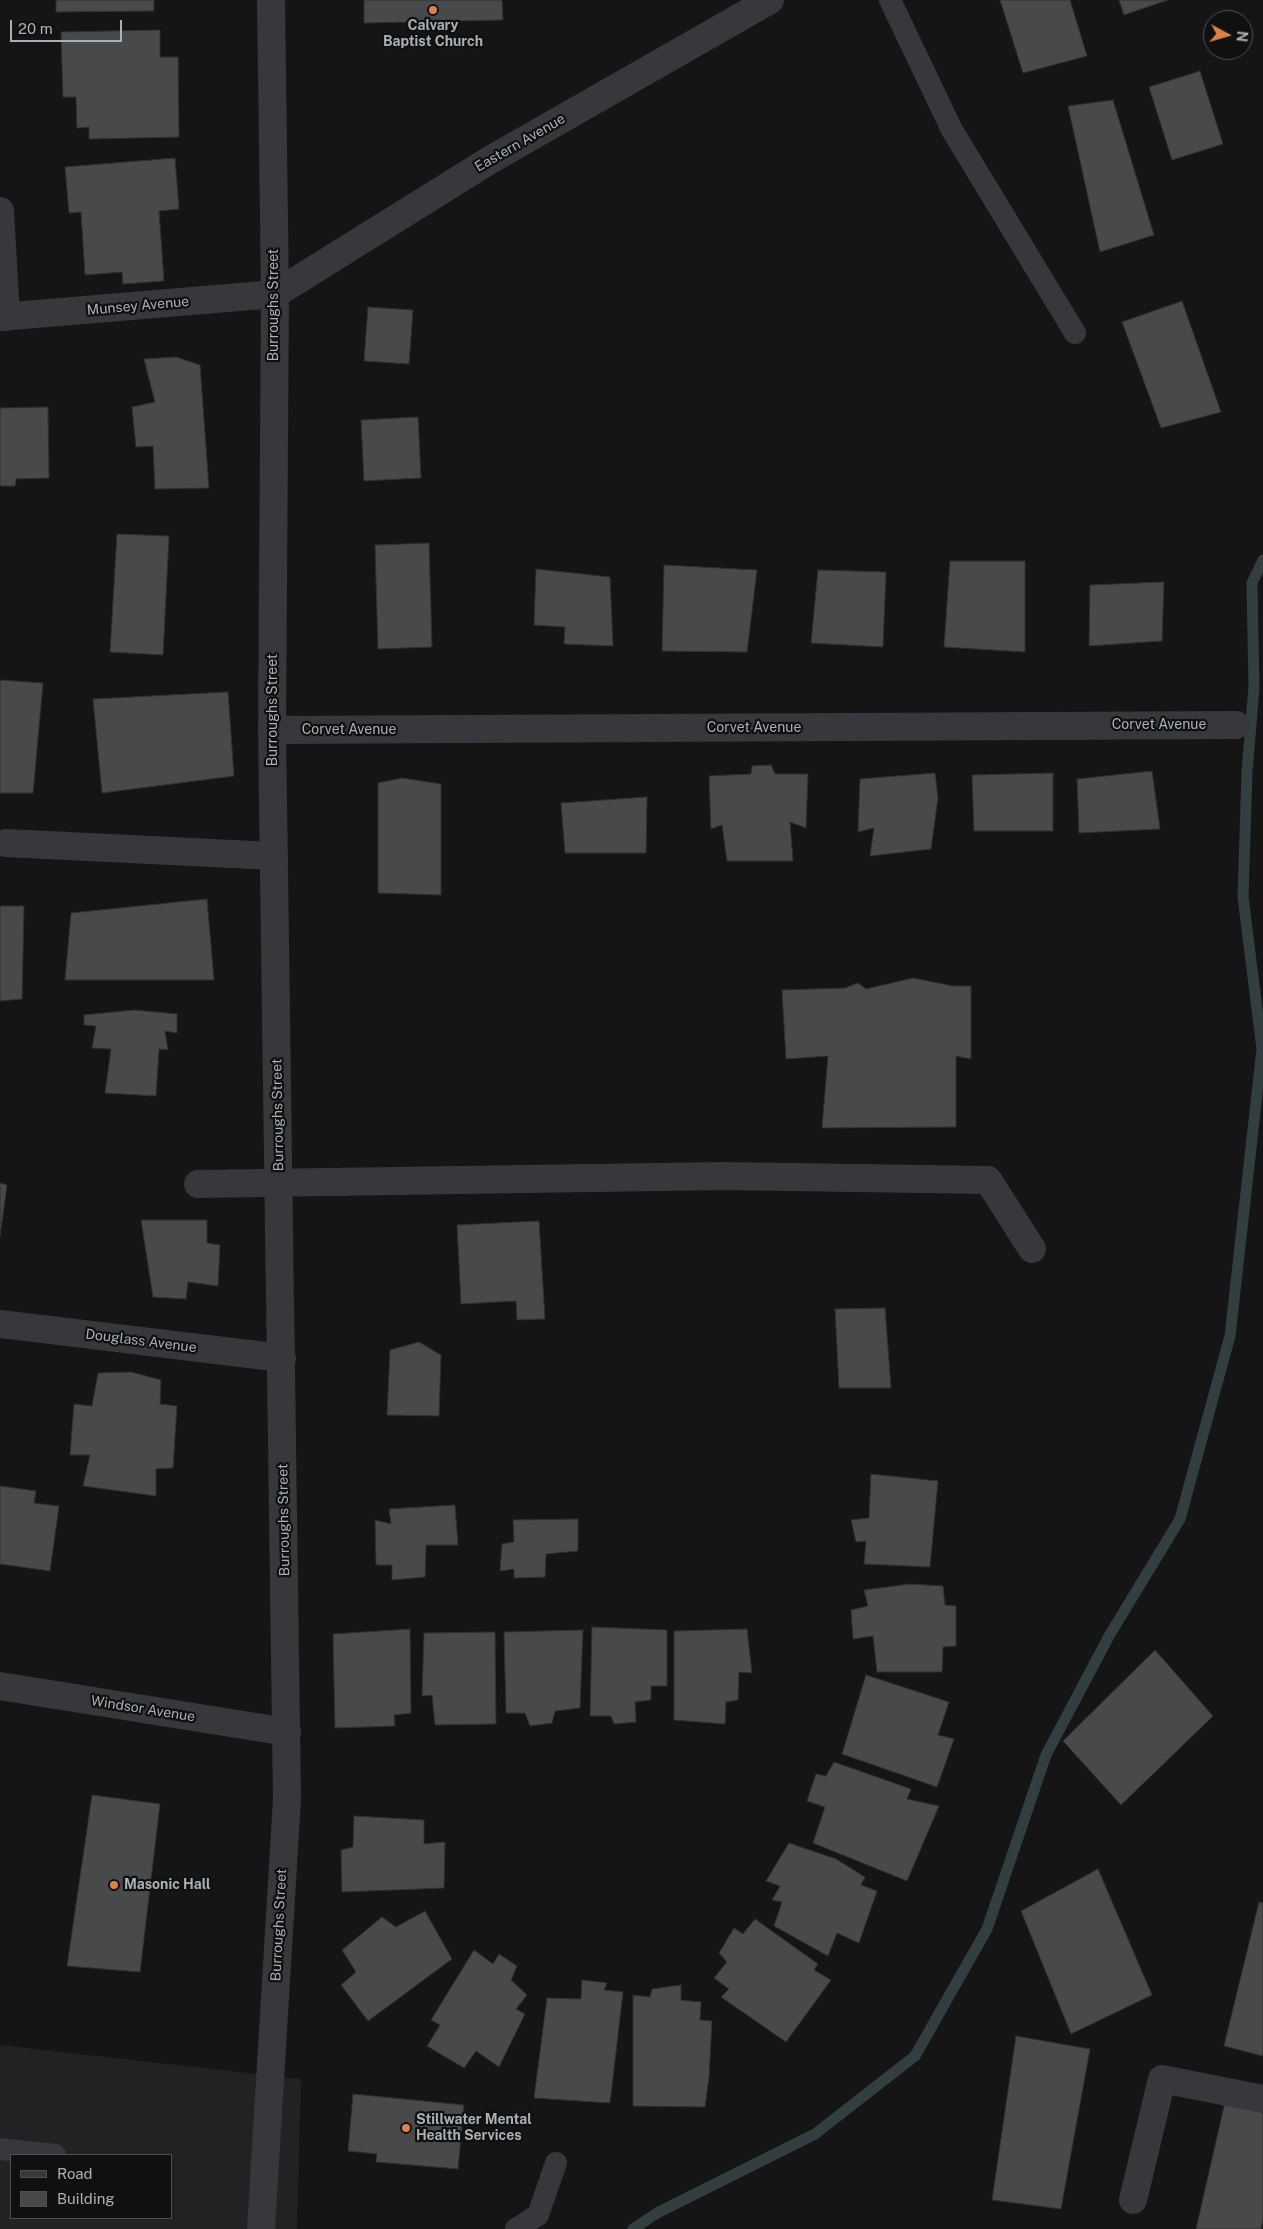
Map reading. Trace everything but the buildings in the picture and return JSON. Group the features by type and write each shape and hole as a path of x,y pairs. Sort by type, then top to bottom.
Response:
{"street":[{"name":"Burroughs Street","path":"261,2229 287,1799 280,1182 272,730 275,294 271,0"},
{"name":"Eastern Avenue","path":"275,294 490,160 770,0"},
{"path":"0,211 3,317"},
{"name":"Munsey Avenue","path":"3,317 275,294"},
{"name":"Corvet Avenue","path":"272,730 1236,725"},
{"path":"6,843 274,856"},
{"path":"198,1184 723,1176 988,1180 1032,1249"},
{"name":"Douglass Avenue","path":"0,1324 282,1358"},
{"name":"Windsor Avenue","path":"0,1686 287,1732"},
{"path":"1133,2200 1162,2078 1263,2098"}],"lane":[{"path":"890,0 952,130 1075,333"},
{"path":"0,2149 46,2154"},
{"path":"516,2229 538,2216 556,2163"}],"shaded area":[{"path":"0,2045 301,2079 297,2229 0,2229"}],"waterway":[{"path":"633,2229 657,2213 815,2134 915,2056 987,1929 1046,1755 1109,1636 1180,1519 1230,1336 1262,1049 1243,897 1247,772 1254,687 1252,583 1263,560"}],"place":[{"name":"Calvary Baptist Church","path":"433,10"},
{"name":"Masonic Hall","path":"114,1885"},
{"name":"Stillwater Mental Health Services","path":"406,2128"}]}
